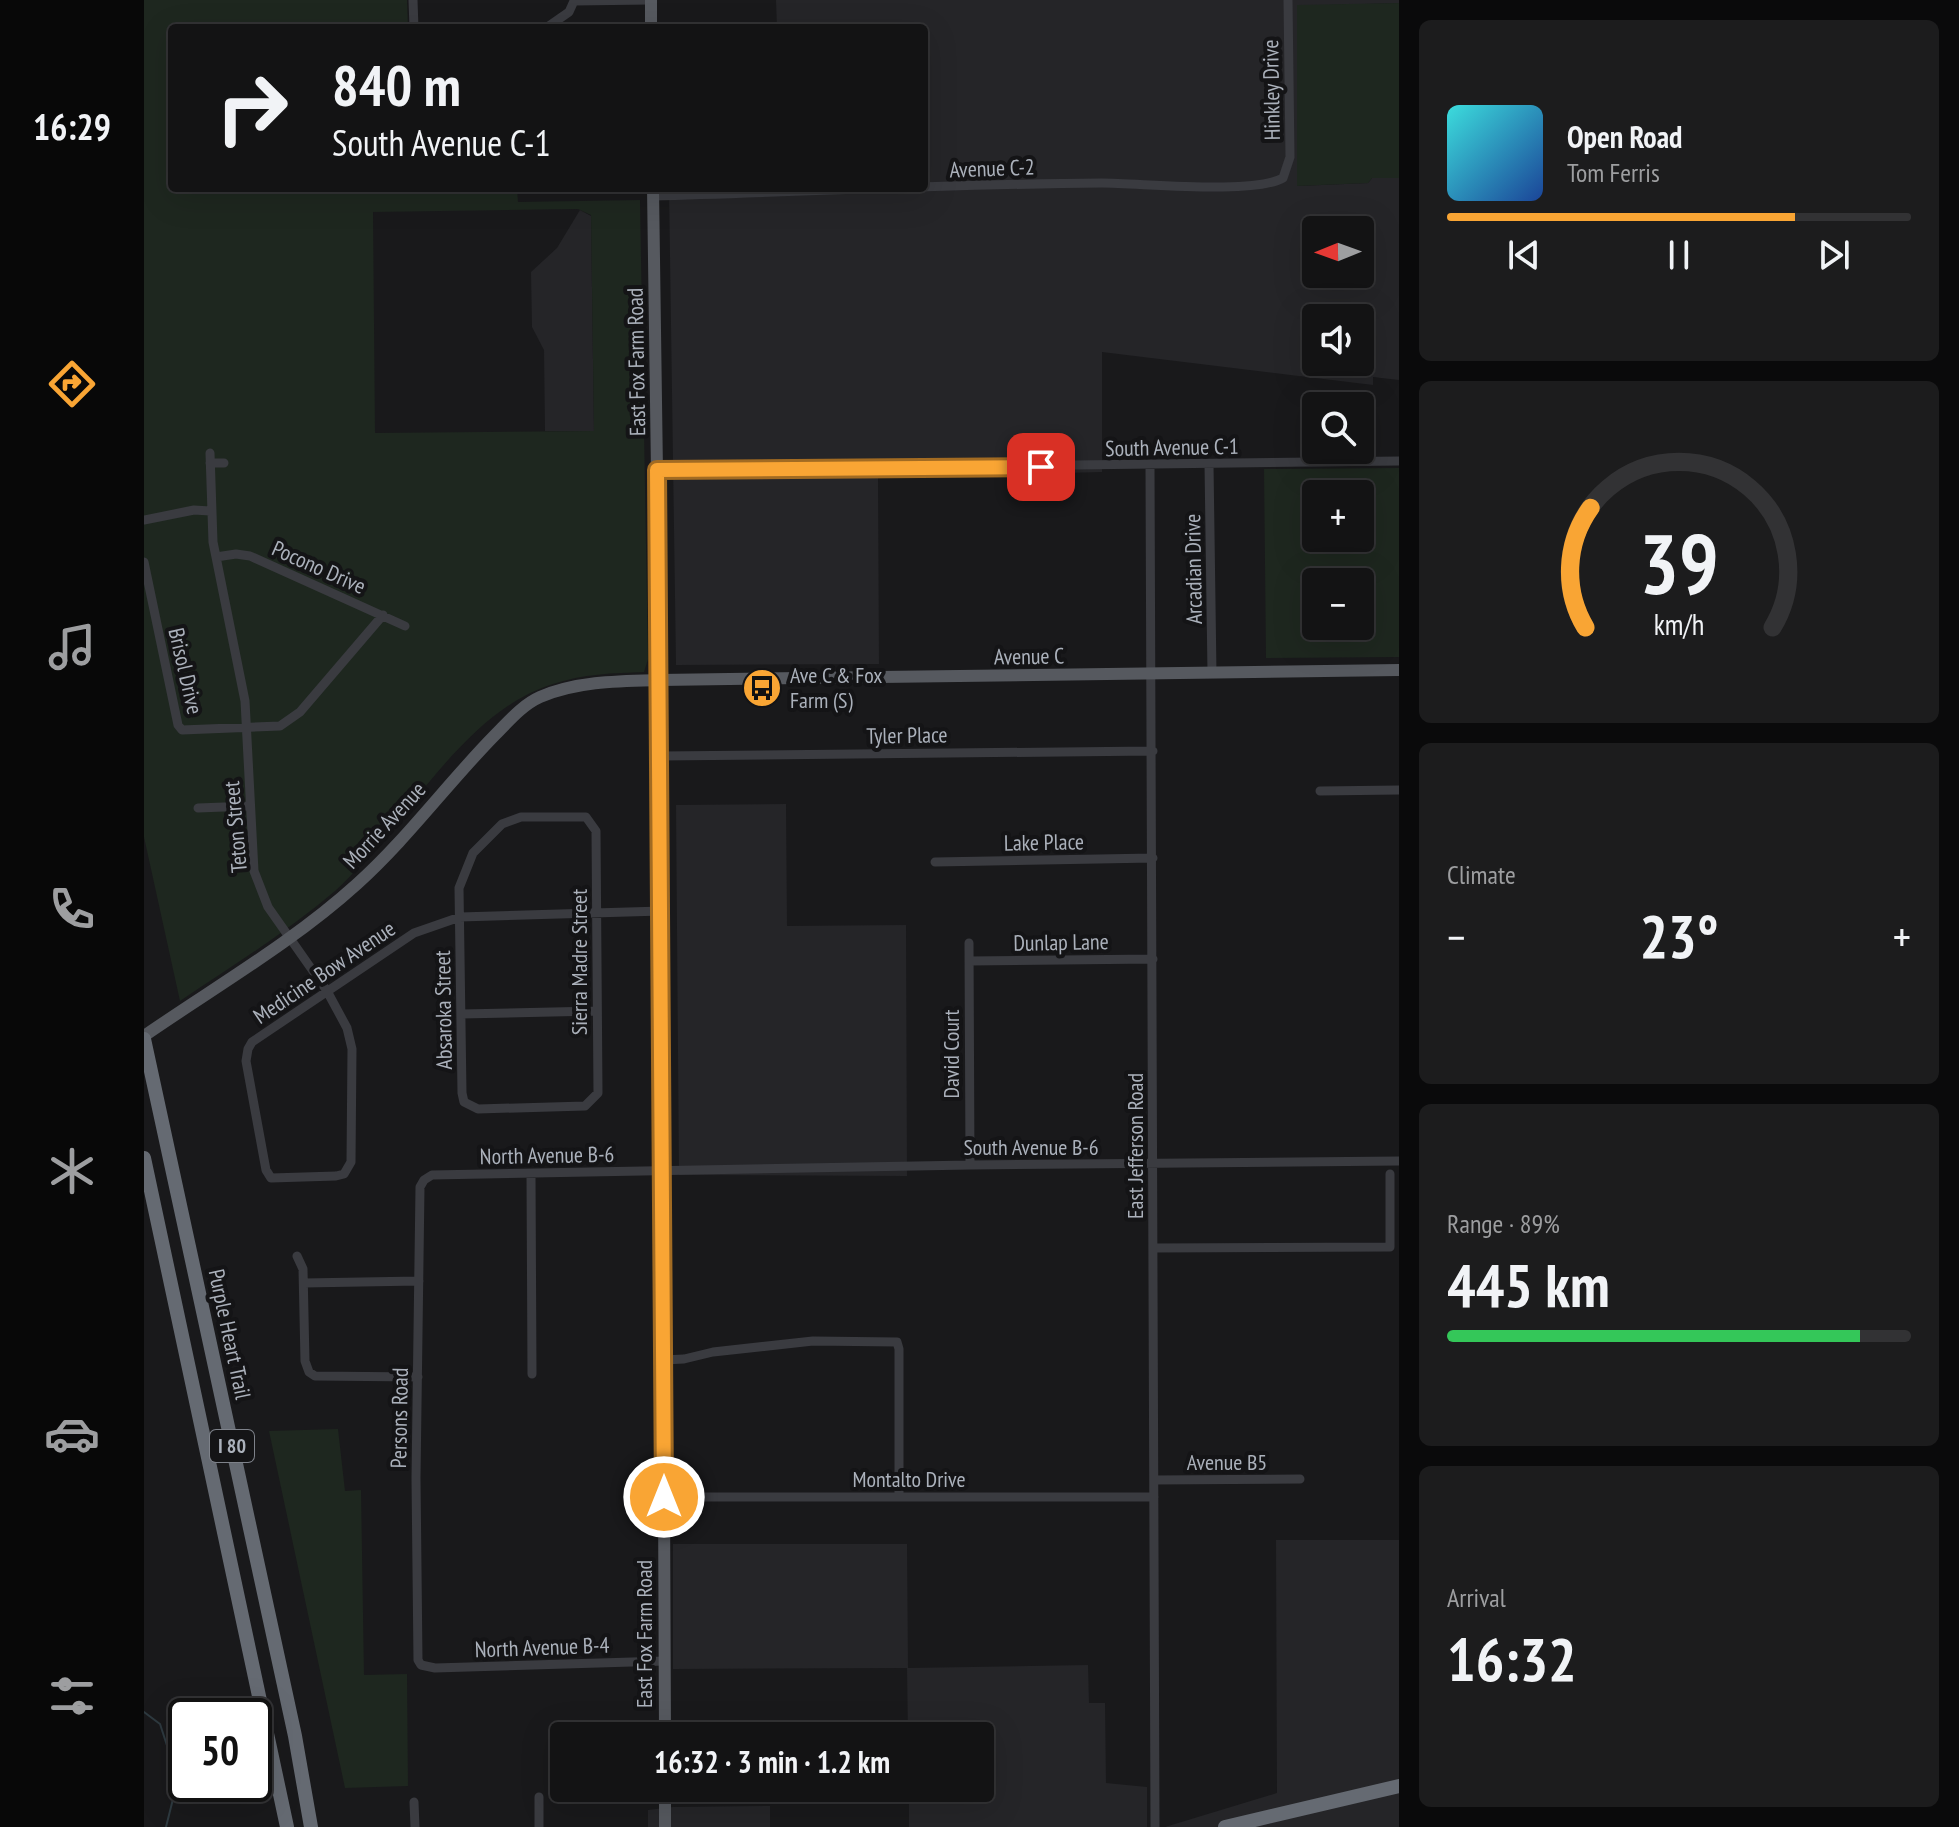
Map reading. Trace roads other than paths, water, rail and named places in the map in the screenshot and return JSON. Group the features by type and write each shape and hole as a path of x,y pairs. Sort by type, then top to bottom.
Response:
{"highway":[{"name":"Purple Heart Trail","path":"144,1037 312,1827"},
{"name":"I 80","path":"144,1158 287,1827"},
{"path":"256,1687 276,1827"},
{"path":"1225,1827 1399,1786"}],"main road":[{"path":"651,0 651,24"},
{"name":"East Fox Farm Road","path":"653,192 661,756 665,1722"},
{"name":"Avenue C","path":"660,680 1399,670"},
{"name":"Morrie Avenue","path":"144,1037 289,937 358,884 465,765 522,708 539,697 589,684 660,680"},
{"path":"665,1802 665,1827"}],"street":[{"path":"413,0 414,24"},
{"path":"552,24 569,12 574,0 651,0"},
{"name":"Hinkley Drive","path":"1283,178 1290,157 1288,0"},
{"name":"Avenue C-2","path":"928,186 1102,183 1248,186 1272,183 1283,178"},
{"name":"Teton Street","path":"224,463 210,458 210,511 216,557 244,694 254,871 268,907 327,991 347,1028 352,1049 351,1162 344,1174 271,1178"},
{"name":"South Avenue C-1","path":"657,470 1399,461"},
{"name":"Arcadian Drive","path":"1209,464 1212,673"},
{"name":"East Jefferson Road","path":"1150,466 1155,1827"},
{"path":"144,520 194,510 210,511"},
{"name":"Pocono Drive","path":"216,557 236,554 250,556 405,626"},
{"name":"Brisol Drive","path":"144,562 179,728 188,731 280,726 292,719 383,615"},
{"name":"Tyler Place","path":"661,756 1153,751"},
{"path":"1320,791 1399,790"},
{"path":"198,808 250,806"},
{"name":"Absaroka Street","path":"464,1102 459,888 473,853 502,824 521,817 586,817 596,831"},
{"name":"Sierra Madre Street","path":"464,1102 478,1109 585,1106 598,1093 596,831"},
{"name":"Lake Place","path":"935,862 1153,858"},
{"name":"Medicine Bow Avenue","path":"271,1178 266,1170 246,1061 252,1042 414,933 460,917 662,911"},
{"name":"David Court","path":"969,943 970,1165"},
{"name":"Dunlap Lane","path":"969,961 1153,959"},
{"path":"461,1014 597,1011"},
{"name":"South Avenue B-6","path":"663,1171 1399,1161"},
{"name":"North Avenue B-6","path":"432,1175 663,1171"},
{"path":"531,1174 532,1374"},
{"path":"1153,1248 1390,1247 1390,1174"},
{"name":"Persons Road","path":"421,1665 416,1646 420,1187 432,1175"},
{"path":"297,1256 303,1269 305,1361 309,1372 315,1376 418,1377"},
{"path":"304,1283 419,1281"},
{"path":"663,1360 813,1341 897,1342 899,1497"},
{"name":"Avenue B5","path":"1154,1480 1300,1479"},
{"name":"Montalto Drive","path":"664,1497 1154,1497"},
{"name":"North Avenue B-4","path":"421,1665 435,1668 665,1661"},
{"path":"539,1797 539,1827"},
{"path":"414,1802 415,1827"}],"waterway":[{"path":"144,1712 160,1724 174,1767 176,1787 166,1827"}],"place":[{"name":"Ave C & Fox Farm (S)","path":"762,688"}]}
